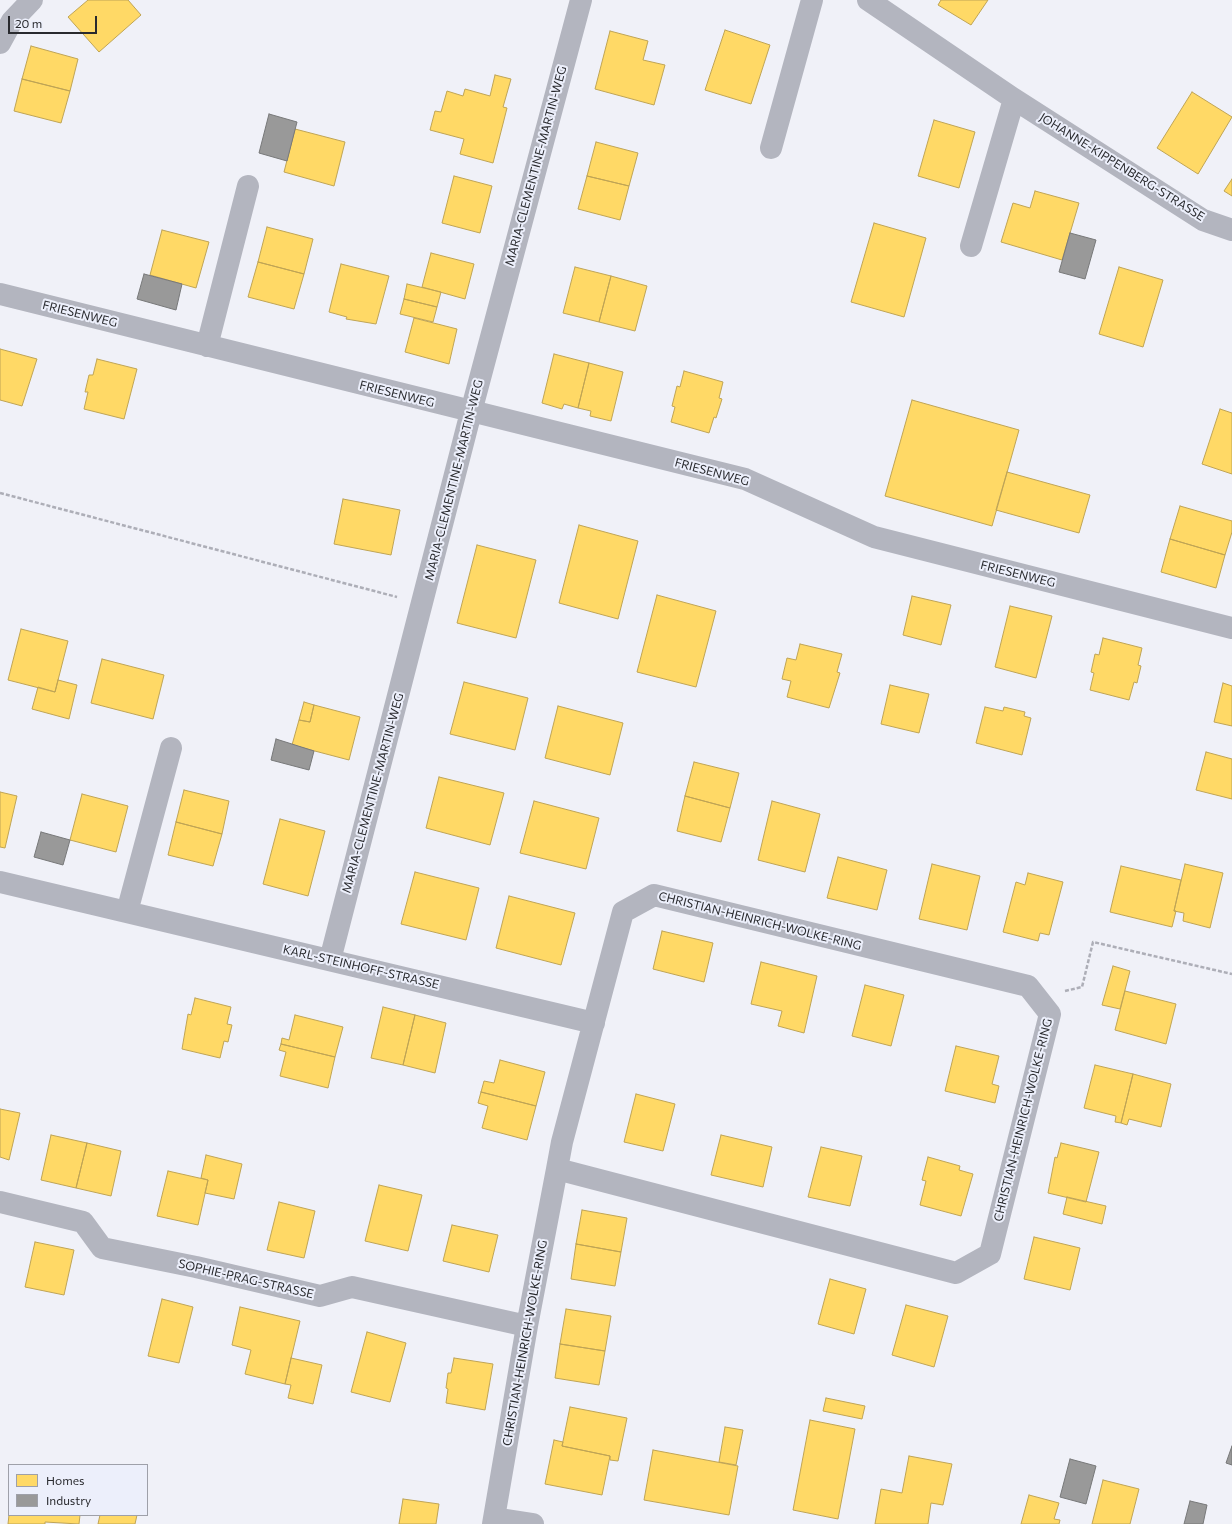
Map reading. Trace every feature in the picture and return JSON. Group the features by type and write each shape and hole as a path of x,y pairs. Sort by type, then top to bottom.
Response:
{"street":[{"path":"0,43 12,21 32,0"},
{"name":"MARIA-CLEMENTINE-MARTIN-WEG","path":"330,960 423,604 471,412 581,0"},
{"path":"771,148 812,0"},
{"name":"JOHANNE-KIPPENBERG-STRASSE","path":"868,0 1014,99 1202,220 1232,230"},
{"path":"971,246 1014,99"},
{"path":"206,346 248,186"},
{"name":"FRIESENWEG","path":"0,294 745,479 874,537 1232,628"},
{"path":"127,912 171,748"},
{"name":"KARL-STEINHOFF-STRASSE","path":"0,882 594,1022"},
{"name":"CHRISTIAN-HEINRICH-WOLKE-RING","path":"494,1521 527,1326 557,1169 623,912 654,895 1028,986 1050,1014 990,1254 956,1273 557,1169"},
{"name":"SOPHIE-PRAG-STRASSE","path":"0,1202 83,1222 102,1248 196,1267 320,1296 352,1287 527,1326"},
{"path":"494,1521 534,1524"}],"path":[{"path":"0,493 423,604"},
{"path":"1038,999 1082,987 1093,942 1232,974"}],"building: Homes":[{"path":"88,0 128,0 141,15 99,52 68,17"},
{"path":"941,0 988,0 971,25 938,5"},
{"path":"725,30 770,45 751,104 705,90"},
{"path":"610,31 648,41 643,60 665,65 654,105 595,89"},
{"path":"31,46 78,59 70,91 22,79"},
{"path":"495,75 511,79 503,107 507,108 493,163 460,154 464,139 430,130 435,111 441,112 447,91 463,96 465,89 490,96"},
{"path":"22,79 70,91 61,123 14,111"},
{"path":"1192,92 1232,117 1198,174 1157,148"},
{"path":"934,120 975,132 959,188 918,176"},
{"path":"295,129 345,142 334,186 284,172"},
{"path":"596,142 638,153 629,186 587,176"},
{"path":"454,176 492,186 480,233 442,223"},
{"path":"587,176 629,186 620,220 578,209"},
{"path":"1232,179 1232,196 1224,191"},
{"path":"1035,191 1079,203 1062,260 1001,242 1013,203 1030,208"},
{"path":"874,223 926,238 904,317 851,302"},
{"path":"267,227 313,239 304,274 258,262"},
{"path":"162,230 209,242 196,288 150,275"},
{"path":"431,253 474,264 465,299 422,287"},
{"path":"258,262 304,274 294,309 248,297"},
{"path":"341,264 389,276 376,324 346,319 347,317 329,312"},
{"path":"575,267 611,276 599,322 563,313"},
{"path":"1119,267 1163,280 1143,347 1099,334"},
{"path":"611,276 647,286 635,331 599,322"},
{"path":"407,284 441,292 437,307 404,299"},
{"path":"404,299 437,307 433,322 400,314"},
{"path":"414,318 457,329 449,364 405,352"},
{"path":"0,349 37,359 22,406 0,400"},
{"path":"554,354 589,363 578,408 564,404 562,409 542,403"},
{"path":"97,359 137,369 124,419 84,409 88,392 85,392 89,375 93,375"},
{"path":"589,363 623,372 611,421 590,416 591,411 578,408"},
{"path":"684,371 723,382 719,398 722,399 709,433 671,422 675,407 672,406 677,386 680,387"},
{"path":"912,400 1019,430 992,526 885,496"},
{"path":"1220,409 1232,413 1232,474 1202,464"},
{"path":"1007,472 1090,495 1079,533 996,510"},
{"path":"343,499 400,510 391,555 334,544"},
{"path":"1180,506 1232,521 1232,532 1225,555 1170,539"},
{"path":"579,525 638,541 618,619 559,603"},
{"path":"1170,539 1225,555 1216,588 1161,572"},
{"path":"477,545 536,560 516,638 457,623"},
{"path":"657,595 716,611 696,687 637,672"},
{"path":"912,596 951,605 941,645 903,635"},
{"path":"1010,606 1052,616 1036,678 995,667"},
{"path":"21,629 68,641 55,692 8,680"},
{"path":"1103,638 1142,648 1138,665 1141,666 1137,683 1134,682 1129,700 1090,690 1094,673 1091,672 1095,654 1099,655"},
{"path":"800,644 842,654 837,672 840,673 829,708 787,697 791,681 782,679 787,658 796,660"},
{"path":"102,659 164,675 153,719 91,703"},
{"path":"58,680 77,685 69,719 32,709 38,687 55,692"},
{"path":"464,682 528,698 515,750 450,734"},
{"path":"1223,683 1232,686 1232,726 1214,722"},
{"path":"890,685 929,694 919,733 881,724"},
{"path":"304,702 314,705 310,722 299,720"},
{"path":"314,705 360,717 349,760 292,745 299,720 310,722"},
{"path":"558,706 623,723 610,775 545,758"},
{"path":"985,707 1003,711 1004,707 1025,712 1024,716 1031,718 1022,755 976,743"},
{"path":"1206,752 1232,759 1232,799 1196,790"},
{"path":"694,762 739,773 730,808 685,796"},
{"path":"439,777 504,793 490,845 426,828"},
{"path":"184,790 229,801 222,834 176,822"},
{"path":"0,792 17,796 5,848 0,847"},
{"path":"82,794 128,806 116,852 70,840"},
{"path":"685,796 730,808 721,842 677,831"},
{"path":"534,801 599,818 586,869 520,853"},
{"path":"772,801 820,814 805,872 758,860"},
{"path":"280,819 325,831 308,896 263,884"},
{"path":"176,822 222,834 213,866 168,855"},
{"path":"838,857 887,870 877,910 827,898"},
{"path":"932,864 980,876 967,930 919,919"},
{"path":"1185,864 1223,873 1210,928 1183,921 1184,913 1174,911"},
{"path":"1121,866 1181,880 1172,927 1110,912"},
{"path":"415,872 479,888 466,940 401,924"},
{"path":"1028,873 1063,882 1049,935 1040,933 1038,941 1003,932 1016,882 1025,885"},
{"path":"509,896 575,913 561,965 496,948"},
{"path":"662,931 713,943 704,982 653,969"},
{"path":"761,962 817,976 804,1033 778,1026 782,1011 751,1004"},
{"path":"1113,966 1130,971 1120,1009 1102,1005"},
{"path":"865,985 904,995 891,1046 852,1036"},
{"path":"1125,991 1176,1004 1166,1044 1115,1030"},
{"path":"195,998 231,1007 227,1024 232,1025 228,1042 224,1041 220,1058 182,1049 188,1014 191,1015"},
{"path":"383,1007 415,1015 403,1065 371,1058"},
{"path":"295,1015 343,1027 335,1057 281,1044 282,1038 289,1040"},
{"path":"415,1015 446,1023 435,1073 403,1065"},
{"path":"281,1044 335,1057 328,1088 280,1076 286,1052 279,1050"},
{"path":"956,1046 999,1056 992,1084 999,1086 995,1103 945,1091"},
{"path":"500,1060 545,1072 536,1106 481,1092 484,1081 494,1083"},
{"path":"1095,1065 1133,1074 1121,1123 1115,1122 1116,1116 1084,1108"},
{"path":"1133,1074 1171,1084 1161,1127 1129,1119 1127,1125 1121,1123"},
{"path":"481,1092 536,1106 527,1140 482,1128 488,1106 478,1103"},
{"path":"636,1094 675,1104 663,1151 624,1142"},
{"path":"0,1109 20,1113 9,1160 0,1157"},
{"path":"51,1135 87,1143 76,1188 41,1180"},
{"path":"721,1135 772,1147 763,1187 711,1175"},
{"path":"87,1143 121,1151 111,1196 76,1188"},
{"path":"1061,1143 1099,1152 1086,1202 1048,1193 1055,1157 1057,1158"},
{"path":"821,1147 862,1156 850,1206 808,1197"},
{"path":"206,1155 242,1164 234,1199 205,1193 208,1180 201,1178"},
{"path":"928,1157 960,1166 959,1170 973,1174 961,1216 920,1205 926,1181 922,1180"},
{"path":"168,1171 208,1180 198,1225 157,1216"},
{"path":"379,1185 422,1195 408,1251 365,1241"},
{"path":"1067,1197 1106,1206 1102,1224 1063,1214"},
{"path":"279,1202 315,1211 304,1258 267,1250"},
{"path":"582,1210 627,1218 621,1252 576,1244"},
{"path":"452,1225 498,1235 489,1272 443,1261"},
{"path":"1034,1237 1080,1248 1070,1290 1024,1279"},
{"path":"35,1242 74,1250 64,1295 25,1287"},
{"path":"576,1244 621,1252 615,1286 571,1279"},
{"path":"830,1279 866,1289 854,1334 818,1324"},
{"path":"162,1299 193,1307 179,1363 148,1356"},
{"path":"906,1305 948,1316 934,1367 892,1355"},
{"path":"240,1307 300,1321 285,1384 245,1374 251,1350 232,1345"},
{"path":"566,1309 611,1316 605,1351 560,1344"},
{"path":"367,1332 406,1343 390,1402 351,1392"},
{"path":"560,1344 605,1351 599,1385 555,1378"},
{"path":"291,1358 322,1365 313,1404 288,1398 291,1385 285,1384"},
{"path":"454,1358 493,1364 485,1410 446,1403 448,1373 451,1373"},
{"path":"826,1398 865,1406 862,1419 823,1411"},
{"path":"570,1407 627,1418 618,1461 610,1460 610,1456 562,1446"},
{"path":"810,1420 855,1429 838,1519 793,1510"},
{"path":"725,1427 743,1430 736,1465 719,1462"},
{"path":"554,1440 563,1442 562,1446 610,1456 602,1495 545,1484"},
{"path":"653,1450 738,1466 729,1515 644,1500"},
{"path":"909,1456 952,1464 943,1505 931,1503 928,1524 875,1524 881,1489 902,1493"},
{"path":"1103,1480 1139,1489 1130,1524 1092,1524"},
{"path":"1029,1495 1059,1503 1054,1519 1060,1520 1059,1524 1021,1524"},
{"path":"403,1499 439,1504 436,1524 399,1524"},
{"path":"9,1516 80,1516 79,1524 45,1522 45,1524 8,1524"},
{"path":"100,1516 137,1516 135,1524 98,1524"}],"building: Industry":[{"path":"269,114 297,122 287,161 259,153"},
{"path":"1070,233 1096,240 1085,279 1059,272"},
{"path":"144,274 182,284 176,310 137,299"},
{"path":"276,739 314,751 309,770 271,760"},
{"path":"41,832 70,840 63,865 34,857"},
{"path":"1232,1446 1232,1465 1226,1463"},
{"path":"1070,1459 1096,1466 1086,1504 1060,1497"},
{"path":"1190,1501 1207,1505 1203,1524 1184,1524"}]}
